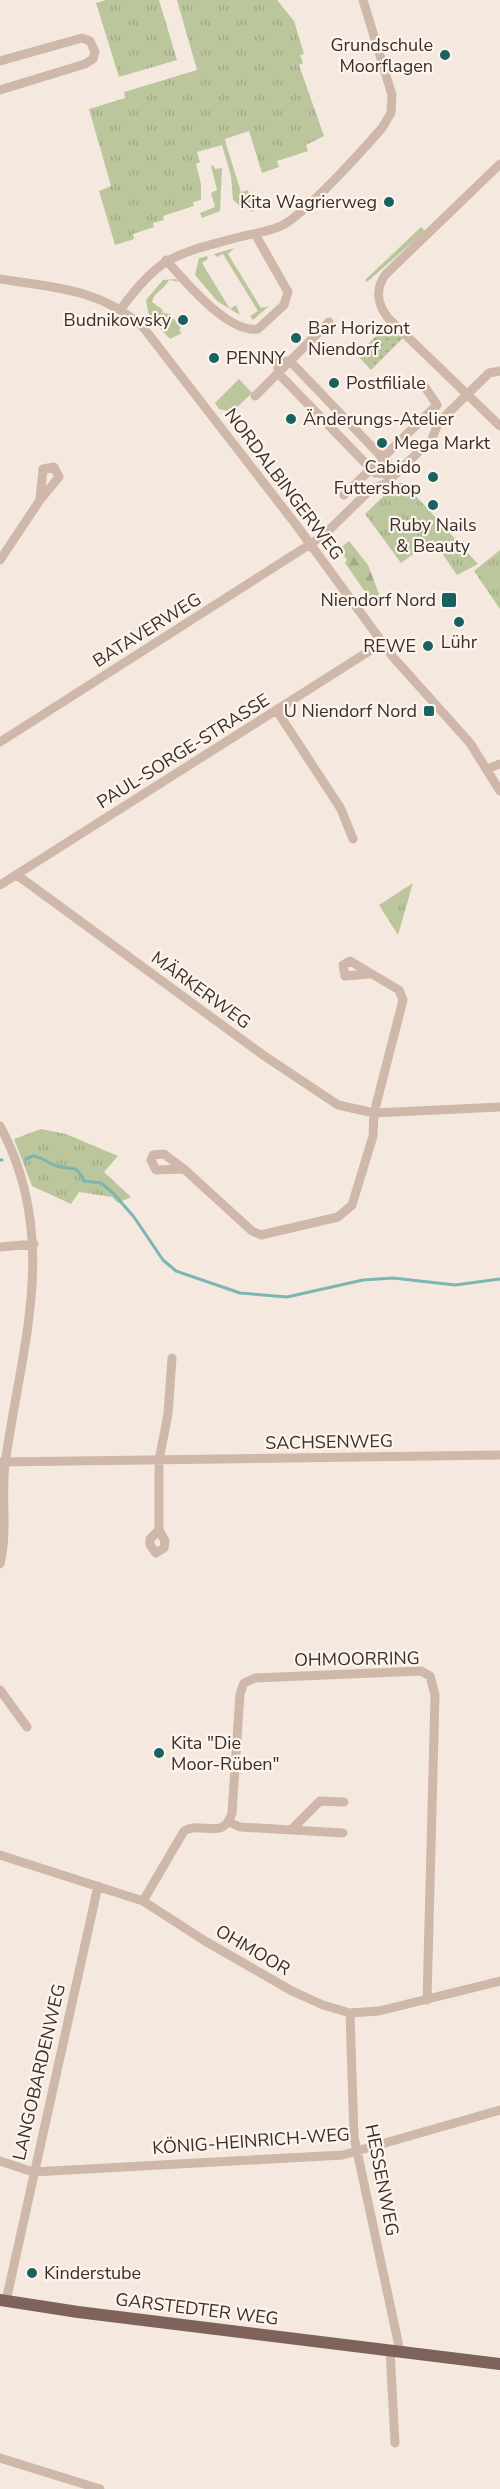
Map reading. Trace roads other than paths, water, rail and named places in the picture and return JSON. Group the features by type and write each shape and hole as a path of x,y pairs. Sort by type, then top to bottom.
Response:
{"main road":[{"name":"GARSTEDTER WEG","path":"3,2300 78,2312 500,2364"}],"street":[{"path":"121,309 147,276 166,260 184,252 255,234 291,220 376,136 391,113 393,104 391,87 363,0"},
{"path":"0,61 82,38 90,41 95,52 93,59 85,64 0,90"},
{"path":"500,164 386,274 379,290 380,303 388,318 500,426"},
{"path":"166,260 200,298 220,315 248,328 258,329 284,305 288,292 285,282 255,234"},
{"name":"NORDALBINGERWEG","path":"0,279 81,292 121,309 153,339 311,545 382,642 458,729 500,791"},
{"path":"255,396 329,322"},
{"path":"290,362 397,473"},
{"name":"BATAVERWEG","path":"0,742 311,545 371,489 385,484 397,473 432,439 438,423 489,373 500,371"},
{"path":"278,373 375,473 386,474"},
{"path":"344,495 437,405 426,391"},
{"path":"0,560 40,500"},
{"name":"PAUL-SORGE-STRASSE","path":"0,885 278,711 382,642"},
{"path":"278,711 341,809 353,839"},
{"path":"487,769 500,764"},
{"name":"MÄRKERWEG","path":"17,876 324,1098 352,1110 374,1113 500,1107"},
{"path":"184,1169 252,1231 261,1235 339,1217 352,1205 373,1136 374,1113 403,1000 399,990 369,974"},
{"path":"0,1126 28,1198 34,1244 33,1295 3,1462 5,1530 0,1564"},
{"path":"0,1247 34,1244"},
{"path":"159,1530 159,1460 168,1414 172,1358"},
{"name":"SACHSENWEG","path":"3,1462 500,1455"},
{"name":"OHMOORRING","path":"229,1822 232,1813 240,1694 244,1683 255,1678 345,1673 421,1671 430,1676 435,1695 427,2000"},
{"path":"0,1690 27,1727"},
{"path":"291,1830 320,1801 344,1802"},
{"path":"308,1813 314,1819 314,1831"},
{"path":"142,1901 184,1831 195,1828 219,1828 229,1822 240,1827 343,1833"},
{"name":"OHMOOR","path":"0,1855 142,1901 205,1941 292,1991 323,2005 350,2013 380,2011 500,1982"},
{"name":"LANGOBARDENWEG","path":"3,2300 98,1886"},
{"name":"HESSENWEG","path":"350,2013 354,2137 395,2351"},
{"name":"KÖNIG-HEINRICH-WEG","path":"0,2161 33,2172 343,2155 500,2110"},
{"path":"395,2351 395,2443"},
{"path":"0,2458 100,2489"}],"waterway":[{"path":"26,1159 33,1156 56,1166 73,1168 78,1171 84,1181 101,1183 134,1217 163,1260 176,1271 240,1293 287,1297 363,1280 393,1278 455,1285 500,1279"}],"place":[{"name":"Grundschule Moorflagen","path":"445,55"},
{"name":"Kita Wagrierweg","path":"389,202"},
{"name":"Budnikowsky","path":"183,320"},
{"name":"Bar Horizont Niendorf","path":"296,338"},
{"name":"PENNY","path":"214,358"},
{"name":"Postfiliale","path":"334,383"},
{"name":"Änderungs-Atelier","path":"291,419"},
{"name":"Mega Markt","path":"382,443"},
{"name":"Cabido Futtershop","path":"433,477"},
{"name":"Ruby Nails & Beauty","path":"433,505"},
{"name":"Niendorf Nord","path":"449,600"},
{"name":"Lühr","path":"459,622"},
{"name":"REWE","path":"428,646"},
{"name":"U Niendorf Nord","path":"429,711"},
{"name":"Kita \"Die Moor-Rüben\"","path":"159,1753"},
{"name":"Kinderstube","path":"32,2273"}]}
